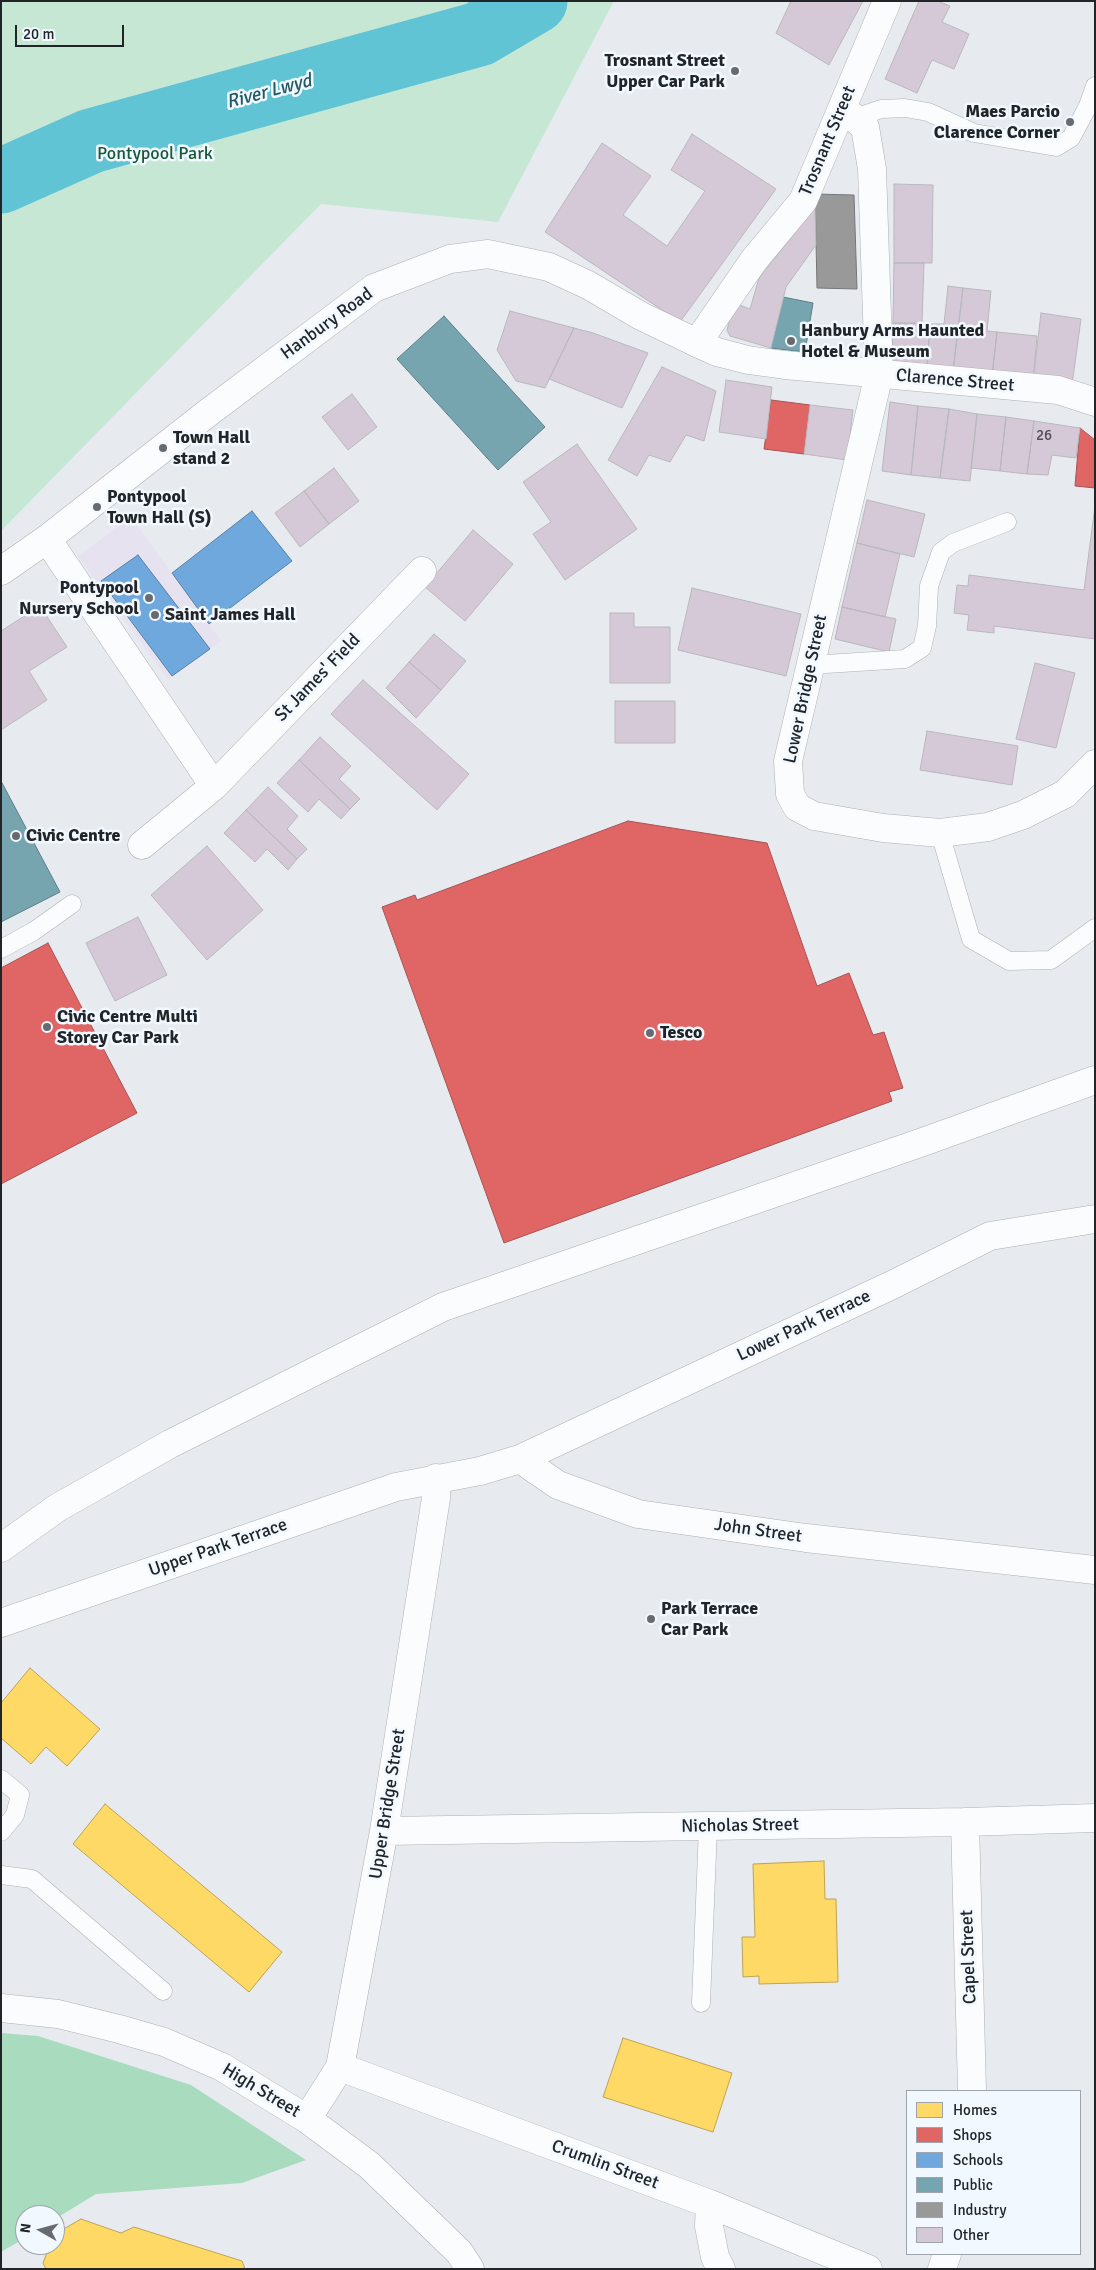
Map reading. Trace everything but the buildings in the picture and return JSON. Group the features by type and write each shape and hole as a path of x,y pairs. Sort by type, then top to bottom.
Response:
{"street":[{"name":"Trosnant Street","path":"697,343 754,260 802,201 848,113 887,1"},
{"name":"Lower Bridge Street","path":"848,113 865,127 872,169 879,374 788,761 790,794 797,807 814,816 883,828 940,833 988,826 1023,815 1065,794 1095,764"},
{"name":"Hanbury Road","path":"1,571 48,539 209,412 374,288 450,259 488,254 549,267 588,285 641,316 697,343"},
{"name":"Clarence Street","path":"697,343 717,352 748,360 1058,390 1095,402"},
{"path":"48,539 214,786"},
{"name":"St James' Field","path":"142,846 214,786 422,571"},
{"path":"1,1548 57,1508 170,1444 443,1307 920,1143 1095,1080"},
{"name":"Lower Park Terrace","path":"520,1459 883,1289 990,1236 1095,1219"},
{"path":"436,1478 480,1471 520,1459"},
{"name":"John Street","path":"520,1459 558,1485 638,1514 806,1538 1095,1570"},
{"name":"Upper Park Terrace","path":"1,1623 396,1487 436,1478"},
{"name":"Upper Bridge Street","path":"307,2119 340,2067 384,1831 436,1498 436,1478"},
{"name":"Nicholas Street","path":"384,1831 708,1827 1095,1818"},
{"name":"Capel Street","path":"965,1822 972,2090"},
{"name":"High Street","path":"1,2008 58,2014 119,2029 164,2042 222,2067 307,2119 369,2165 458,2252 470,2269"},
{"name":"Crumlin Street","path":"340,2067 710,2204 868,2269"},
{"path":"710,2204 709,2226 715,2257 721,2269"},
{"path":"942,2269 947,2255"}],"lane":[{"path":"848,113 906,108 928,112 974,133 1056,148 1071,138 1088,106 1095,86"},
{"path":"810,665 905,658 922,648 927,626 929,586 941,552 954,543 1007,522"},
{"path":"940,833 971,939 1010,962 1050,960 1095,928"},
{"path":"1,949 34,931 72,904"},
{"path":"1,1779 20,1795 15,1815 1,1832"},
{"path":"701,2003 708,1827"},
{"path":"1,1875 32,1879 163,1991"}],"shaded area":[{"name":"Pontypool Nursery School","path":"131,517 221,641 168,680 78,556"}],"green space":[{"name":"Pontypool Park","path":"1,1 614,1 498,222 321,204 1,531"},
{"path":"1,2033 38,2036 191,2085 306,2160 242,2183 96,2194 65,2213 65,2205 15,2205 15,2244 1,2252"}],"waterway":[{"name":"River Lwyd","path":"1,181 91,141 479,34 535,1"}],"place":[{"name":"Trosnant Street Upper Car Park","path":"735,71"},
{"name":"Maes Parcio Clarence Corner","path":"1070,122"},
{"name":"Hanbury Arms Haunted Hotel & Museum","path":"791,341"},
{"name":"Town Hall stand 2","path":"163,448"},
{"name":"Pontypool Town Hall (S)","path":"97,507"},
{"name":"Pontypool Nursery School","path":"149,598"},
{"name":"Saint James Hall","path":"155,615"},
{"name":"Civic Centre","path":"16,836"},
{"name":"Civic Centre Multi Storey Car Park","path":"47,1027"},
{"name":"Tesco","path":"650,1033"},
{"name":"Park Terrace Car Park","path":"651,1619"}]}
